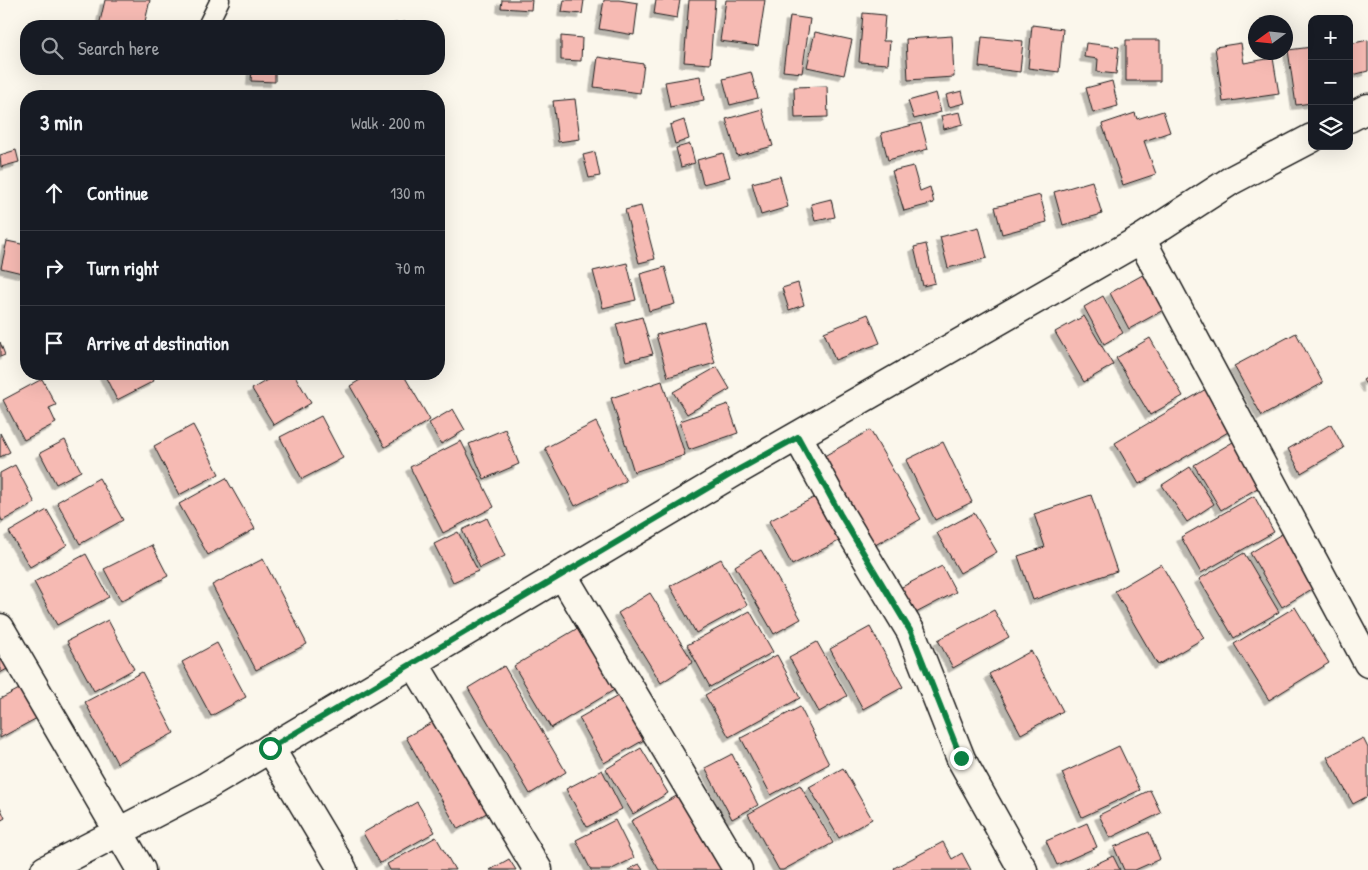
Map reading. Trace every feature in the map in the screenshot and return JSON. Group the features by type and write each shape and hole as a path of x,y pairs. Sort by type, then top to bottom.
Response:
{"street":[{"path":"1353,116 1368,108"},
{"path":"45,870 205,787 729,475 1141,239 1232,180 1308,140"},
{"path":"1141,239 1368,663"},
{"path":"798,437 840,514 911,632 961,758 1022,870"},
{"path":"562,574 738,870"},
{"path":"0,628 141,870"},
{"path":"414,663 538,870"},
{"path":"270,748 342,870"}],"lane":[{"path":"210,20 220,0"}],"building":[{"path":"105,0 150,0 145,20 100,20"},
{"path":"502,0 532,0 531,10 501,8"},
{"path":"564,0 584,0 582,14 562,12"},
{"path":"604,0 638,3 634,35 599,29"},
{"path":"656,0 680,0 677,18 654,14"},
{"path":"689,0 715,0 710,64 684,62"},
{"path":"726,0 765,0 758,46 720,41"},
{"path":"863,13 885,15 883,41 890,41 888,64 859,62"},
{"path":"790,16 810,19 802,73 783,71"},
{"path":"1032,25 1063,29 1059,72 1028,68"},
{"path":"815,32 852,40 844,75 807,67"},
{"path":"561,36 582,38 581,61 561,60"},
{"path":"952,36 954,77 908,80 906,39"},
{"path":"982,37 1023,41 1020,72 979,67"},
{"path":"1126,40 1160,40 1160,81 1126,81"},
{"path":"1368,40 1368,71 1353,75 1353,60 1353,43"},
{"path":"1086,43 1119,47 1116,74 1097,72 1098,59 1084,57"},
{"path":"1241,43 1244,63 1273,60 1279,94 1223,102 1215,47"},
{"path":"1308,48 1308,104 1296,105 1289,60 1293,60 1293,49"},
{"path":"598,57 644,64 640,93 594,87"},
{"path":"751,72 758,98 730,105 723,79"},
{"path":"252,75 275,75 275,82 251,81"},
{"path":"700,76 704,100 670,107 665,82"},
{"path":"1112,81 1118,106 1093,113 1086,88"},
{"path":"827,86 828,117 795,118 794,87"},
{"path":"962,91 965,103 949,107 946,95"},
{"path":"936,93 941,112 914,119 908,101"},
{"path":"575,99 580,139 558,142 553,101"},
{"path":"762,109 773,146 737,156 726,119"},
{"path":"1163,111 1170,132 1144,141 1156,174 1123,185 1102,124 1135,113 1137,119"},
{"path":"960,112 963,124 944,129 941,116"},
{"path":"684,120 689,139 675,144 670,125"},
{"path":"921,123 928,149 888,160 881,133"},
{"path":"690,144 695,163 681,167 676,148"},
{"path":"16,150 19,162 1,167 0,155"},
{"path":"595,152 600,176 589,178 583,155"},
{"path":"723,153 730,177 703,184 697,160"},
{"path":"913,166 920,191 930,187 934,203 904,211 892,171"},
{"path":"780,176 788,207 761,215 752,183"},
{"path":"1092,181 1102,214 1063,225 1054,192"},
{"path":"1040,195 1047,222 1002,234 995,207"},
{"path":"831,199 835,217 815,221 811,204"},
{"path":"641,206 655,259 639,263 625,210"},
{"path":"979,227 987,258 948,268 940,237"},
{"path":"7,241 20,244 20,273 1,268"},
{"path":"926,244 935,283 923,286 914,247"},
{"path":"627,263 636,300 603,308 593,271"},
{"path":"665,267 675,304 649,311 640,274"},
{"path":"1148,272 1167,308 1129,329 1110,293"},
{"path":"798,283 804,305 789,310 782,288"},
{"path":"1103,296 1123,333 1104,344 1084,307"},
{"path":"868,314 880,343 835,360 824,332"},
{"path":"1084,316 1113,365 1084,382 1055,332"},
{"path":"642,317 653,354 626,361 616,324"},
{"path":"704,322 715,363 668,377 656,335"},
{"path":"1296,333 1323,383 1262,416 1234,366"},
{"path":"1150,338 1183,396 1150,415 1116,358"},
{"path":"0,342 5,355 0,357"},
{"path":"717,367 730,389 687,414 673,392"},
{"path":"1368,377 1368,388 1363,380"},
{"path":"43,380 56,405 49,408 56,423 24,440 3,400"},
{"path":"107,380 154,380 154,381 117,400"},
{"path":"267,380 298,380 311,403 274,425 252,389"},
{"path":"360,380 407,380 430,420 385,447 350,386"},
{"path":"662,381 685,455 634,472 611,398"},
{"path":"1211,386 1235,428 1139,484 1115,443"},
{"path":"728,404 738,433 689,450 680,421"},
{"path":"453,409 465,430 441,444 429,423"},
{"path":"321,416 343,458 302,479 280,437"},
{"path":"596,422 626,481 575,506 545,448"},
{"path":"1331,424 1344,448 1301,473 1288,449"},
{"path":"193,425 219,474 179,495 154,446"},
{"path":"505,429 519,464 484,479 469,444"},
{"path":"870,430 921,519 870,548 819,459"},
{"path":"0,433 10,452 0,457"},
{"path":"1238,439 1264,484 1221,510 1194,465"},
{"path":"65,440 81,471 56,484 40,453"},
{"path":"461,441 494,507 443,533 410,467"},
{"path":"943,442 972,502 935,520 906,460"},
{"path":"15,465 35,503 2,521 0,516 0,473"},
{"path":"1190,467 1214,504 1187,522 1162,485"},
{"path":"99,478 123,520 80,544 57,502"},
{"path":"226,478 255,529 208,555 179,504"},
{"path":"1091,495 1117,571 1033,600 1018,556 1045,547 1034,514"},
{"path":"817,496 839,541 792,565 769,521"},
{"path":"1254,496 1274,532 1201,573 1181,537"},
{"path":"47,510 67,545 30,567 9,532"},
{"path":"974,513 997,552 960,573 937,533"},
{"path":"487,518 505,556 480,568 462,530"},
{"path":"1290,529 1322,583 1282,607 1250,553"},
{"path":"458,532 478,571 453,582 434,544"},
{"path":"152,545 168,576 121,601 104,569"},
{"path":"761,550 801,619 774,634 735,566"},
{"path":"1244,553 1279,612 1234,638 1199,579"},
{"path":"86,554 109,597 57,625 34,582"},
{"path":"263,559 307,644 256,670 212,585"},
{"path":"721,559 747,605 696,633 670,586"},
{"path":"1161,564 1204,638 1158,665 1115,591"},
{"path":"942,566 956,592 914,614 900,588"},
{"path":"650,593 693,662 661,683 618,613"},
{"path":"1295,607 1329,663 1269,700 1234,644"},
{"path":"994,610 1009,637 953,668 938,640"},
{"path":"750,611 773,652 710,687 687,645"},
{"path":"108,620 134,669 94,691 67,641"},
{"path":"583,625 619,687 551,728 514,666"},
{"path":"870,627 903,687 863,709 830,649"},
{"path":"0,635 16,664 0,673"},
{"path":"817,642 847,696 819,712 789,657"},
{"path":"217,643 246,697 211,716 182,662"},
{"path":"1031,651 1063,711 1021,734 989,674"},
{"path":"777,655 800,698 729,737 705,695"},
{"path":"504,666 566,772 530,794 468,688"},
{"path":"142,672 174,733 117,763 85,702"},
{"path":"23,687 39,717 0,738 0,699"},
{"path":"625,692 649,737 604,763 579,718"},
{"path":"800,707 829,764 771,795 741,738"},
{"path":"440,718 492,810 458,829 406,737"},
{"path":"1363,738 1368,748 1368,796 1353,804 1327,757"},
{"path":"1119,746 1140,790 1082,817 1062,773"},
{"path":"641,748 668,793 633,814 606,769"},
{"path":"732,754 758,805 732,819 705,768"},
{"path":"843,768 872,819 839,838 809,787"},
{"path":"602,770 622,809 587,827 566,789"},
{"path":"800,785 833,843 783,870 779,870 748,814"},
{"path":"1150,790 1161,813 1110,838 1099,815"},
{"path":"682,793 726,870 659,870 631,821"},
{"path":"417,802 435,832 380,863 363,833"},
{"path":"0,807 5,818 0,821"},
{"path":"615,820 634,858 610,870 591,870 576,840"},
{"path":"1087,823 1097,847 1057,865 1046,841"},
{"path":"1149,832 1160,859 1135,870 1124,870 1114,847"},
{"path":"436,837 455,870 390,870 387,864"},
{"path":"943,842 952,859 962,853 971,870 895,870 894,868"},
{"path":"1113,856 1120,870 1083,870"},
{"path":"509,859 516,870 490,870"},
{"path":"639,864 643,870 628,870"}],"route":[{"path":"270,748 738,470 798,437 840,514 911,632 961,758"}]}
